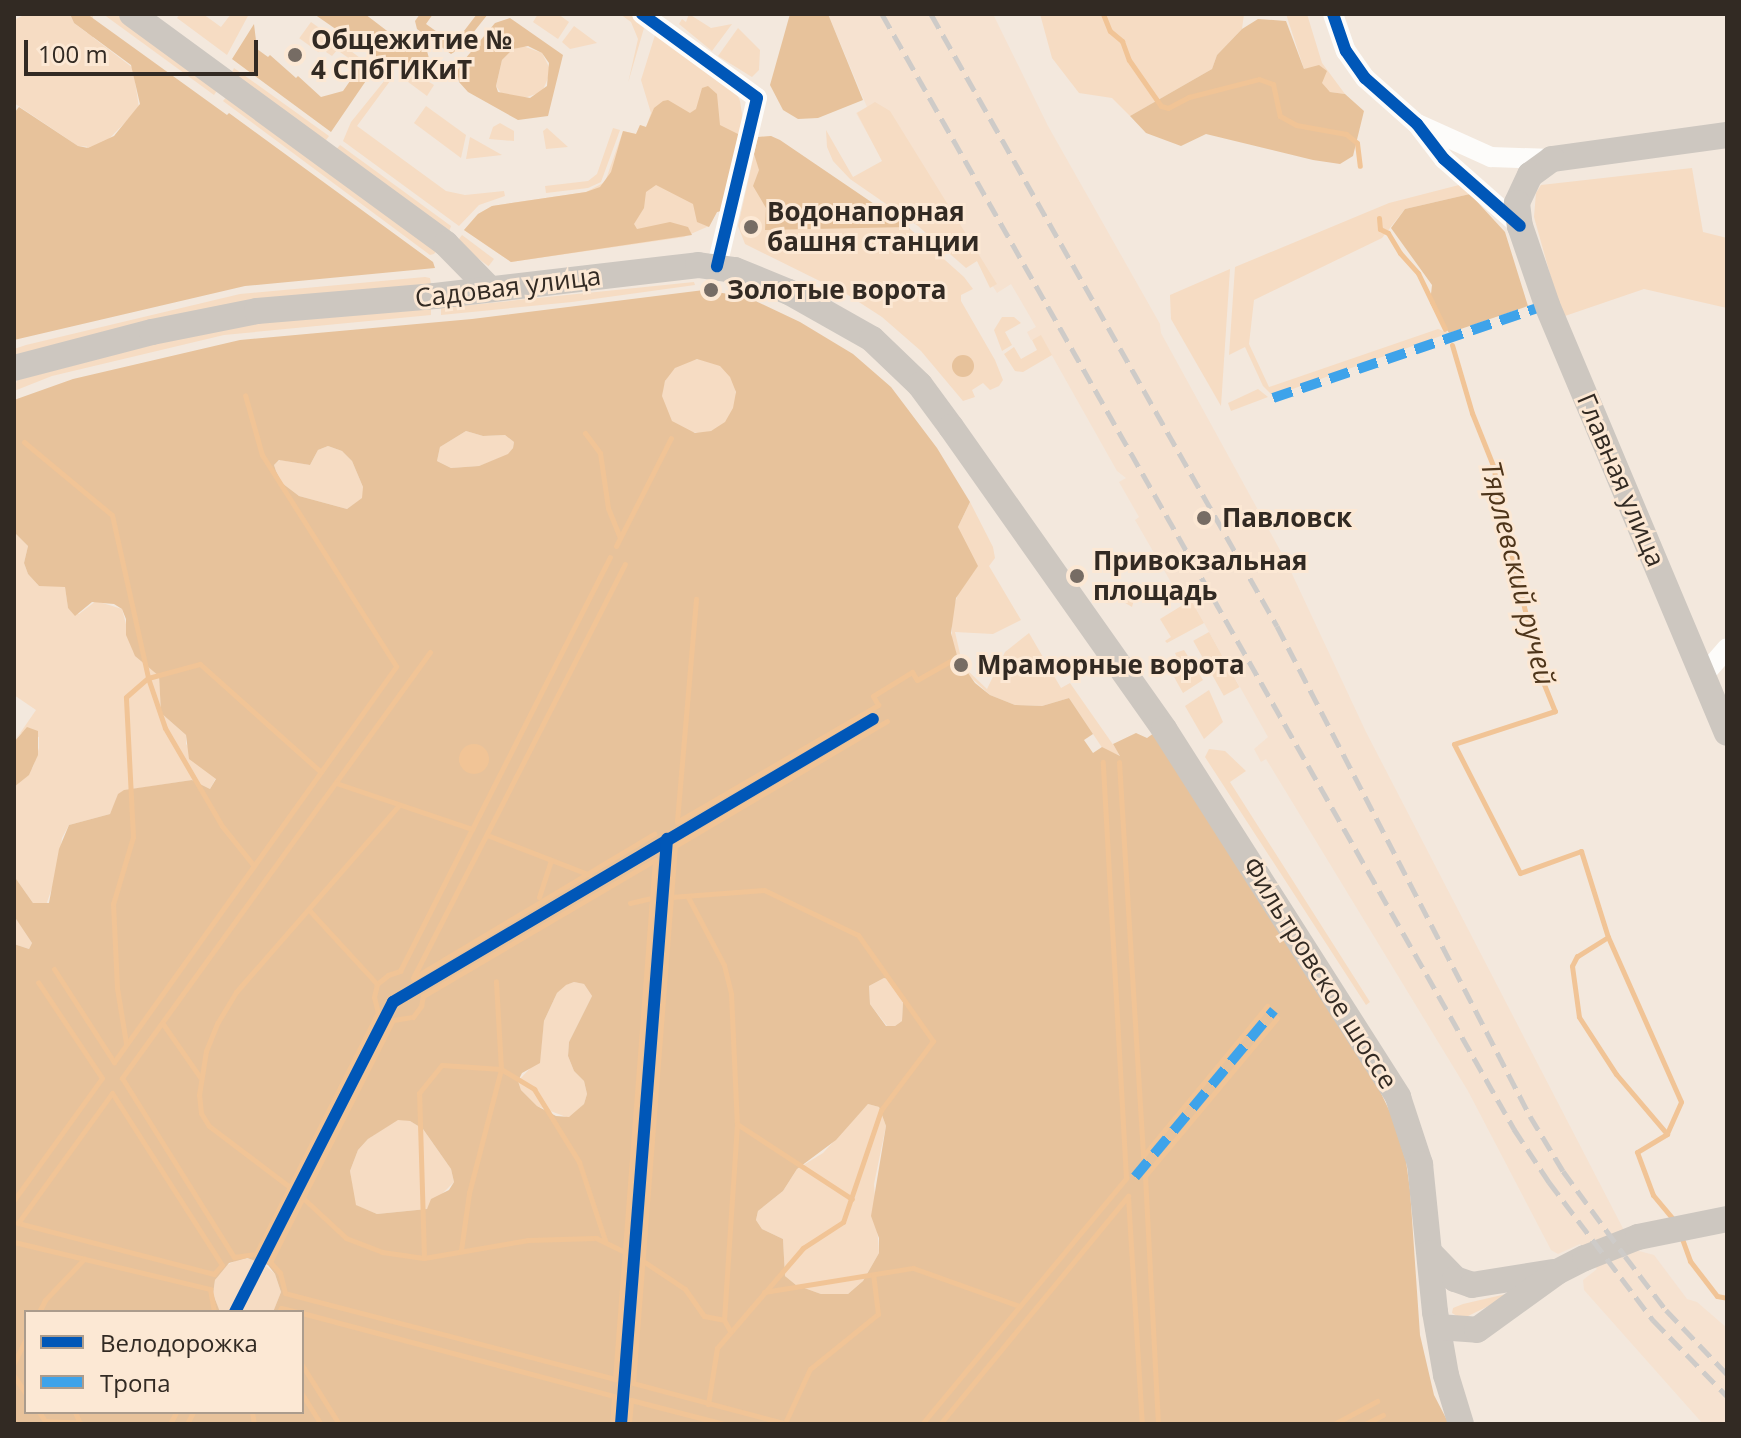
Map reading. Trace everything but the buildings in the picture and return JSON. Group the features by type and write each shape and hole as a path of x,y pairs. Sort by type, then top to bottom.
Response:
{"main road":[{"path":"132,14 446,244 490,289"},
{"path":"1520,226 1517,203 1522,185 1552,159 1727,135"},
{"name":"Главная улица","path":"1520,226 1547,305 1727,733"},
{"name":"Садовая улица","path":"14,368 226,316 678,266 717,266 789,292 872,339 920,385 1164,729"},
{"name":"Фильтровское шоссе","path":"1164,729 1398,1097 1420,1164 1437,1320 1446,1375 1461,1424"},
{"path":"1446,1375 1477,1330 1557,1272 1615,1245 1715,1222"},
{"path":"1430,1253 1455,1279 1472,1285 1557,1272"},
{"path":"1437,1320 1472,1285"},
{"path":"1437,1320 1477,1330"}],"street":[{"path":"642,14 757,98 717,266"},
{"path":"1333,14 1340,39 1352,62 1417,124 1444,159 1520,226"},
{"path":"1417,124 1491,157 1552,159"},
{"path":"1702,677 1727,648"}],"shaded area":[{"path":"26,14 70,14 74,23 133,68 139,108 106,142 92,147 78,146 14,103 14,20"},
{"path":"70,14 87,14 227,115 229,113 433,262 435,268 245,286 14,340 14,113 19,107 78,146 88,148 114,136 140,104 131,65 74,23"},
{"path":"87,14 93,14 93,187 87,187"},
{"path":"103,14 117,14 218,89 214,95"},
{"path":"180,14 203,14 221,27 231,14 249,14 227,55 177,18"},
{"path":"314,14 365,14 395,37 406,36 427,51 430,62 389,66"},
{"path":"420,14 433,14 426,24 454,44 477,14 488,14 461,48 451,54 417,29 415,21"},
{"path":"538,14 558,14 569,22 558,39 533,22"},
{"path":"620,14 634,14 644,28 628,83 638,39 631,22"},
{"path":"689,14 711,28 732,24 712,51 679,24 682,19 686,22"},
{"path":"790,14 828,14 863,100 818,118 798,119 783,110 770,85"},
{"path":"828,14 993,14 1048,126 1160,324 1161,333 1286,561 1366,732 1629,1240 1639,1251 1654,1255 1687,1299 1697,1302 1727,1328 1727,1424 1703,1424 1584,1290 1583,1280 1597,1269 1580,1244 1558,1254 1551,1250 1468,1091 1266,759 1261,762 1254,749 1268,737 1190,598 1186,599 1176,582 1172,584 1135,520 1139,517 1119,482 1126,478 1117,471 1041,336 1031,340 1027,332 1036,327 1011,284 997,293 906,146 882,160 856,113 867,107"},
{"path":"1040,14 1244,14 1242,29 1217,55 1212,69 1130,116 1112,98 1079,93 1052,58"},
{"path":"1286,14 1307,14 1322,63 1345,94 1330,92 1304,69"},
{"path":"510,18 563,55 548,116 518,120 468,92 459,82 457,71 495,23","holes":["528,46 542,53 549,63 547,86 530,98 498,92 496,86 502,60 513,49"]},
{"path":"1258,19 1286,21 1304,69 1319,65 1327,71 1322,83 1330,92 1345,94 1364,111 1353,156 1340,164 1313,160 1206,134 1181,146 1146,133 1130,116 1212,69 1217,55 1242,29"},
{"path":"311,22 330,36 319,52 299,38"},
{"path":"254,24 257,49 268,57 270,55 296,78 298,76 321,97 343,91 364,61 374,69 331,132 232,59"},
{"path":"574,26 597,43 570,49 562,42"},
{"path":"738,28 760,50 759,70 752,77 718,56"},
{"path":"655,35 735,90 740,101 743,121 721,211 717,212 709,226 684,237 511,262 464,230 478,214 492,206 586,192 605,182 623,131 636,134 640,125 646,127 651,113 641,80"},
{"path":"335,39 364,61 360,66 337,50 332,56 326,52"},
{"path":"523,46 542,53 551,71 542,92 524,98 501,93 496,86 502,60 513,49"},
{"path":"234,68 329,136 324,143 231,75"},
{"path":"400,76 419,76 434,85 427,96"},
{"path":"385,80 390,81 357,126 446,191 465,195 504,191 505,196 479,205 459,226 343,141 351,122"},
{"path":"708,86 717,94 720,125 740,135 721,211 717,212 709,227 697,222 693,204 656,185 646,192 644,208 634,224 637,229 670,222 688,227 692,235 511,262 464,230 478,214 492,206 586,192 600,187 611,172 623,131 636,134 640,125 646,127 654,108 663,101 668,100 690,113 696,109 702,88"},
{"path":"228,95 437,250 434,254 430,255 223,101"},
{"path":"875,102 890,111 997,284 990,288 977,261 966,268 918,226 850,179 833,161 827,147 826,130 853,177 882,161 857,113"},
{"path":"426,106 466,135 461,158 414,123"},
{"path":"500,123 514,131 514,141 489,139 493,127"},
{"path":"547,128 568,147 546,149 543,131"},
{"path":"613,128 620,130 601,182 588,188 546,193 545,186 588,181 597,174"},
{"path":"771,136 908,227 964,277 973,289 961,295 961,301 995,360 1003,380 999,386 990,390 983,383 972,390 975,397 963,401 921,351 882,317 848,295 745,244 738,226 758,137"},
{"path":"771,136 908,227 765,230 766,208 753,186 759,170 754,154 758,137"},
{"path":"472,138 502,155 466,159"},
{"path":"340,145 451,226 448,235 335,151"},
{"path":"1692,168 1703,232 1727,238 1727,308 1644,289 1562,317 1534,217 1536,193 1541,185"},
{"path":"1459,185 1470,194 1405,209 1382,238 1254,300 1249,344 1269,387 1438,329 1449,333 1273,396 1263,386 1245,347 1229,355 1235,267 1389,203"},
{"path":"1470,194 1505,232 1528,306 1449,333 1430,303 1432,285 1391,228 1405,209"},
{"path":"462,235 494,259 489,266 457,242"},
{"path":"1230,269 1221,406 1171,319 1170,295"},
{"path":"430,278 431,284 14,357 14,349 26,345 240,294"},
{"path":"694,282 695,285 572,302 441,315 441,308"},
{"path":"704,290 747,297 800,322 853,354 891,387 937,448 970,502 958,527 978,566 956,598 951,633 958,659 975,683 990,695 1015,705 1042,706 1069,698 1093,734 1084,740 1093,753 1102,747 1120,756 1113,744 1136,733 1147,738 1154,733 1377,1085 1390,1112 1406,1161 1420,1335 1434,1395 1449,1424 14,1424 14,944 29,949 32,943 14,916 14,876 33,903 49,903 59,849 69,825 110,814 118,794 124,790 192,780 210,789 216,779 189,759 186,735 161,713 159,676 135,656 126,635 126,619 122,609 114,604 92,602 75,616 68,608 65,587 39,586 28,574 24,563 28,546 14,532 14,400 73,379 240,340 472,319","holes":["697,359 720,366 730,377 736,392 733,408 725,422 711,431 695,433 672,421 662,396 665,381 675,368","466,431 483,436 505,435 514,442 508,454 479,466 451,468 437,461 440,447","328,446 342,451 352,461 363,487 362,498 347,509 299,496 282,483 276,471 274,465 279,460 310,465 318,450","884,978 891,980 903,1002 902,1021 895,1026 886,1026 870,1004 869,986","574,982 584,984 592,996 569,1042 568,1056 574,1071 584,1081 587,1094 584,1104 569,1117 556,1116 537,1106 521,1090 518,1081 522,1073 540,1063 544,1021 557,993","868,1104 879,1107 886,1126 871,1216 879,1238 879,1253 863,1281 848,1294 821,1294 796,1285 785,1276 783,1239 762,1229 756,1220 758,1211 783,1191 797,1169 836,1140","398,1120 410,1121 423,1129 451,1169 454,1182 449,1190 431,1199 427,1209 377,1214 356,1205 350,1171 358,1150 368,1139"]},
{"path":"431,309 431,315 224,335 52,376 14,391 17,380 186,336 260,323"},
{"path":"1002,317 1014,317 1021,323 1005,332 1012,345 1002,351 994,330"},
{"path":"1041,335 1052,355 1023,372 1015,371 1004,354 1014,347 1021,359 1037,350 1032,340"},
{"path":"963,355 971,358 974,366 971,374 963,377 955,374 952,366 955,358"},
{"path":"699,359 713,362 725,370 733,382 736,396 733,410 725,422 713,430 699,433 685,430 673,422 665,410 662,396 665,382 673,370 685,362"},
{"path":"1258,389 1268,397 1231,411 1228,403"},
{"path":"466,431 483,436 505,435 514,442 513,448 508,455 479,466 451,468 437,461 440,447"},
{"path":"328,446 342,451 352,461 363,487 363,498 347,509 299,496 282,483 274,465 280,460 310,465 318,450"},
{"path":"970,502 993,547 995,558 989,566 1021,620 993,634 955,632 961,658 958,659 952,640 952,612 960,588 973,570 958,527"},
{"path":"14,532 28,546 24,563 28,574 39,586 65,586 68,608 79,614 96,601 122,609 133,651 159,676 161,713 186,735 186,744 216,778 210,789 192,780 133,789 115,803 110,814 69,825 62,838 56,877 46,905 33,903 14,876 14,787 33,767 39,737 21,733 14,742 36,710 14,695"},
{"path":"1114,584 1134,600 1132,607 1110,594 1108,589"},
{"path":"1191,600 1204,623 1167,643 1165,641 1171,637 1160,619"},
{"path":"1209,632 1240,687 1224,696 1193,641"},
{"path":"1029,633 1061,688 1070,683 1121,756 1103,749 1069,698 1042,706 1015,705 990,695 965,672 967,670 987,689 1005,652"},
{"path":"1184,650 1203,680 1183,693 1169,668 1179,662 1175,653"},
{"path":"1209,690 1223,722 1204,739 1185,706"},
{"path":"27,727 38,731 38,755 29,775 14,787 14,742"},
{"path":"474,744 485,748 489,759 485,770 474,774 463,770 459,759 463,748"},
{"path":"1209,749 1225,751 1246,771 1230,782 1370,1002 1366,1005 1205,757"},
{"path":"14,916 32,943 29,949 14,944"},
{"path":"884,978 891,981 903,1003 902,1021 895,1026 887,1026 870,1004 869,986"},
{"path":"574,982 584,984 592,996 569,1042 568,1056 574,1071 584,1081 587,1094 584,1104 569,1118 537,1106 521,1090 518,1081 540,1058 544,1021 557,993"},
{"path":"868,1104 879,1107 886,1126 874,1184 879,1253 863,1281 848,1294 821,1294 796,1285 785,1276 783,1239 762,1229 756,1220 758,1211 783,1191 797,1169 823,1153"},
{"path":"398,1119 410,1121 423,1129 451,1169 454,1182 427,1209 377,1214 355,1205 350,1171 358,1150 368,1139"},
{"path":"239,1259 258,1259 275,1274 281,1292 274,1310 219,1310 213,1294 215,1280 223,1267"},
{"path":"1519,1291 1462,1319 1452,1313 1453,1308 1463,1304"}],"waterway":[{"name":"Тярлевский ручей","path":"1103,14 1110,31 1122,41 1129,60 1161,106 1168,108 1189,97 1259,79 1273,84 1280,116 1296,125 1346,134 1357,143 1360,166"},
{"name":"Тярлевский ручей","path":"1379,218 1380,229 1388,233 1418,273 1445,329"},
{"name":"Тярлевский ручей","path":"1452,345 1472,413 1494,468 1497,496 1541,677 1555,711 1454,744 1520,873 1581,851 1608,937 1577,956 1572,966 1579,1017 1616,1074 1667,1134 1637,1152 1653,1195 1674,1220"},
{"path":"54,969 114,1062 396,666 262,455 245,395"},
{"path":"585,433 600,453 608,508 620,537"},
{"path":"616,546 671,438"},
{"path":"24,442 112,515 148,678 165,728 222,826 254,866"},
{"path":"430,652 122,1078 234,1257 256,1254 378,1013 374,997 377,984 388,975 400,971 610,557"},
{"path":"413,978 625,564"},
{"path":"677,821 696,599"},
{"path":"677,822 878,705 873,696 912,672 917,680 954,659"},
{"path":"126,1043 117,988 113,904 133,837 126,697 148,678 200,664 321,772"},
{"path":"787,1424 633,1383 675,846 887,721"},
{"path":"922,1424 1126,1178 1103,762"},
{"path":"1119,762 1143,1157"},
{"path":"336,783 472,829"},
{"path":"291,1188 209,1126 201,1113 199,1095 206,1051 218,1022 236,992 399,805"},
{"path":"415,977 654,834"},
{"path":"487,835 590,875"},
{"path":"539,897 551,860"},
{"path":"655,860 615,1379 285,1293 280,1273 270,1262 393,1020 413,1017 421,1006 423,996 655,860"},
{"path":"671,897 764,890 858,935 933,1041 881,1110 843,1222 803,1248 717,1348 708,1404"},
{"path":"688,897 724,965 731,994 737,1124 724,1320 730,1331"},
{"path":"630,903 651,898"},
{"path":"309,910 377,984"},
{"path":"1608,937 1681,1102 1667,1133"},
{"path":"461,1250 469,1193 501,1069 496,981"},
{"path":"14,1200 102,1078 38,982"},
{"path":"1143,1156 1267,1006"},
{"path":"1158,1424 1145,1176 1277,1018"},
{"path":"163,1024 200,1077"},
{"path":"424,1258 419,1093 442,1065 501,1069 534,1089 579,1162 605,1240"},
{"path":"112,1093 222,1265 214,1274 18,1223 112,1093"},
{"path":"737,1124 852,1199"},
{"path":"940,1424 1128,1196"},
{"path":"1128,1197 1142,1424"},
{"path":"303,1198 346,1238 382,1252 424,1258 528,1240 596,1238 625,1252"},
{"name":"Тярлевский ручей","path":"1681,1236 1690,1261 1717,1296 1727,1298"},
{"path":"14,1242 210,1289 214,1310"},
{"path":"40,1310 45,1300 84,1259"},
{"path":"643,1261 685,1289 704,1316 724,1320"},
{"path":"764,1292 913,1268 1019,1306"},
{"path":"785,1423 810,1369 878,1314 873,1276"},
{"path":"280,1310 290,1310"},
{"path":"304,1314 614,1396 612,1424"},
{"path":"14,1363 24,1342"},
{"path":"304,1368 339,1424"},
{"path":"14,1376 24,1391"},
{"path":"304,1397 321,1424"},
{"path":"629,1424 631,1400 724,1424"},
{"path":"1334,1424 1377,1401"},
{"path":"40,1414 45,1421 80,1423"},
{"path":"76,1414 80,1424"},
{"path":"170,1424 175,1414"},
{"path":"187,1424 192,1414"},
{"path":"252,1414 254,1424"},
{"path":"1365,1424 1383,1415"}],"railway":[{"path":"882,14 1514,1129 1549,1182 1653,1320 1727,1396"},
{"path":"931,14 1277,626 1530,1116 1563,1171 1666,1310 1727,1374"}],"marked path":[{"path":"1273,398 1535,309"},
{"path":"1135,1177 1274,1010"}],"cycle path":[{"path":"642,14 757,98 717,266"},
{"path":"1333,14 1346,51 1365,78 1417,124 1444,159 1520,226"},
{"path":"236,1310 393,1002 873,719"},
{"path":"621,1424 667,839"}],"place":[{"name":"Общежитие № 4 СПбГИКиТ","path":"295,55"},
{"name":"Водонапорная башня станции","path":"751,227"},
{"name":"Золотые ворота","path":"711,290"},
{"name":"Павловск","path":"1204,518"},
{"name":"Привокзальная площадь","path":"1077,576"},
{"name":"Мраморные ворота","path":"961,665"}]}
